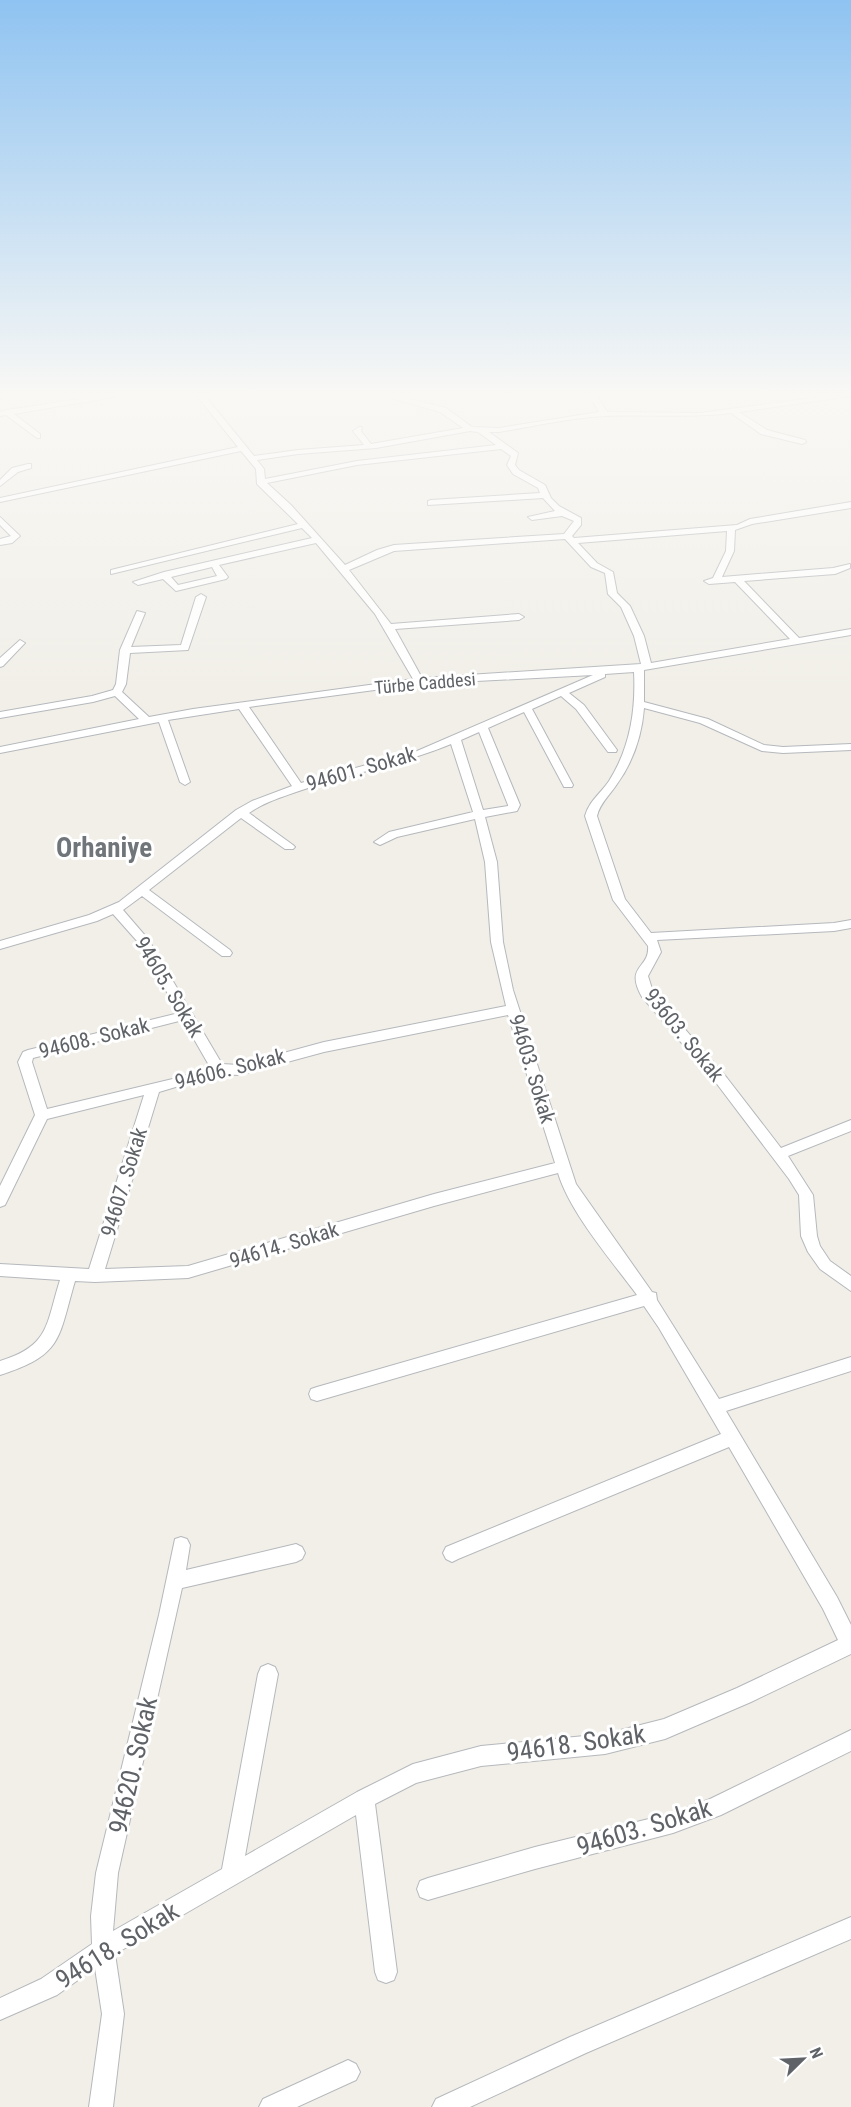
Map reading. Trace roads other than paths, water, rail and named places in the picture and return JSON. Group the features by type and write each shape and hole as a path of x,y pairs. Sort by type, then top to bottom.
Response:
{"street":[{"path":"0,500 28,494"},
{"path":"274,494 287,505 343,569 389,627 419,681"},
{"path":"431,503 544,495 562,513 578,520 569,539"},
{"path":"343,569 379,551 394,548 731,528 750,522 851,506"},
{"path":"532,517 562,513"},
{"path":"0,520 16,536 9,541 0,542"},
{"path":"114,572 304,525"},
{"path":"731,528 730,551 712,581 835,571 847,566"},
{"path":"569,539 594,565 609,573 613,594 625,606 639,636 643,667 641,704 632,742 616,778 595,806 591,816 619,900 648,937 834,927 851,924"},
{"path":"138,582 316,540"},
{"path":"164,575 176,588 223,577 213,563"},
{"path":"737,579 797,641"},
{"path":"125,650 185,648 201,597"},
{"path":"0,715 93,699 117,692 121,684 125,650 140,613"},
{"path":"389,627 519,617"},
{"name":"Türbe Caddesi","path":"0,750 162,717 242,705 419,681 608,672 851,632"},
{"path":"0,664 20,644"},
{"name":"94601. Sokak","path":"0,945 82,921 115,908 143,891 240,812 256,803 298,788 401,759 608,672"},
{"path":"117,692 146,720"},
{"path":"562,692 580,706 612,750"},
{"path":"641,704 704,721 762,748 783,750 851,747"},
{"path":"242,705 298,788"},
{"path":"526,707 568,785"},
{"path":"162,717 185,782"},
{"path":"380,842 389,835 480,814 511,810 515,807 482,726"},
{"name":"94603. Sokak","path":"455,738 480,814 491,862 501,965 562,1167 577,1200 650,1298 830,1603 850,1645"},
{"path":"240,812 289,848"},
{"path":"143,891 226,953"},
{"name":"94605. Sokak","path":"115,908 142,939 218,1069"},
{"name":"93603. Sokak","path":"648,937 656,951 639,977 647,994 722,1081 794,1175 806,1195 809,1236 813,1248 825,1265 851,1285"},
{"name":"94606. Sokak","path":"42,1115 153,1088 218,1069 239,1070 324,1047 514,1009"},
{"name":"94608. Sokak","path":"42,1115 25,1062 28,1055 187,1015"},
{"name":"94607. Sokak","path":"95,1276 153,1088"},
{"path":"0,1201 42,1115"},
{"path":"777,1155 851,1125"},
{"name":"94614. Sokak","path":"0,1269 69,1276 95,1276 166,1274 202,1269 422,1203 562,1167"},
{"path":"0,1368 27,1358 46,1344 69,1276"},
{"path":"317,1394 650,1298"},
{"path":"715,1407 851,1364"},
{"path":"452,1552 733,1437"},
{"name":"94620. Sokak","path":"101,2107 113,2014 103,1949 102,1916 107,1873 175,1581 181,1545"},
{"path":"175,1581 296,1553"},
{"name":"94618. Sokak","path":"0,2009 49,1987 103,1949 364,1799 413,1774 461,1760 509,1752 605,1744 665,1729 850,1645"},
{"path":"231,1875 268,1674"},
{"name":"94603. Sokak","path":"428,1889 535,1858 673,1823 714,1808 851,1740"},
{"path":"364,1799 386,1972"},
{"path":"444,2107 578,2045 851,1928"},
{"path":"271,2107 348,2072"}],"district":[{"name":"Orhaniye","path":"104,848"}]}
